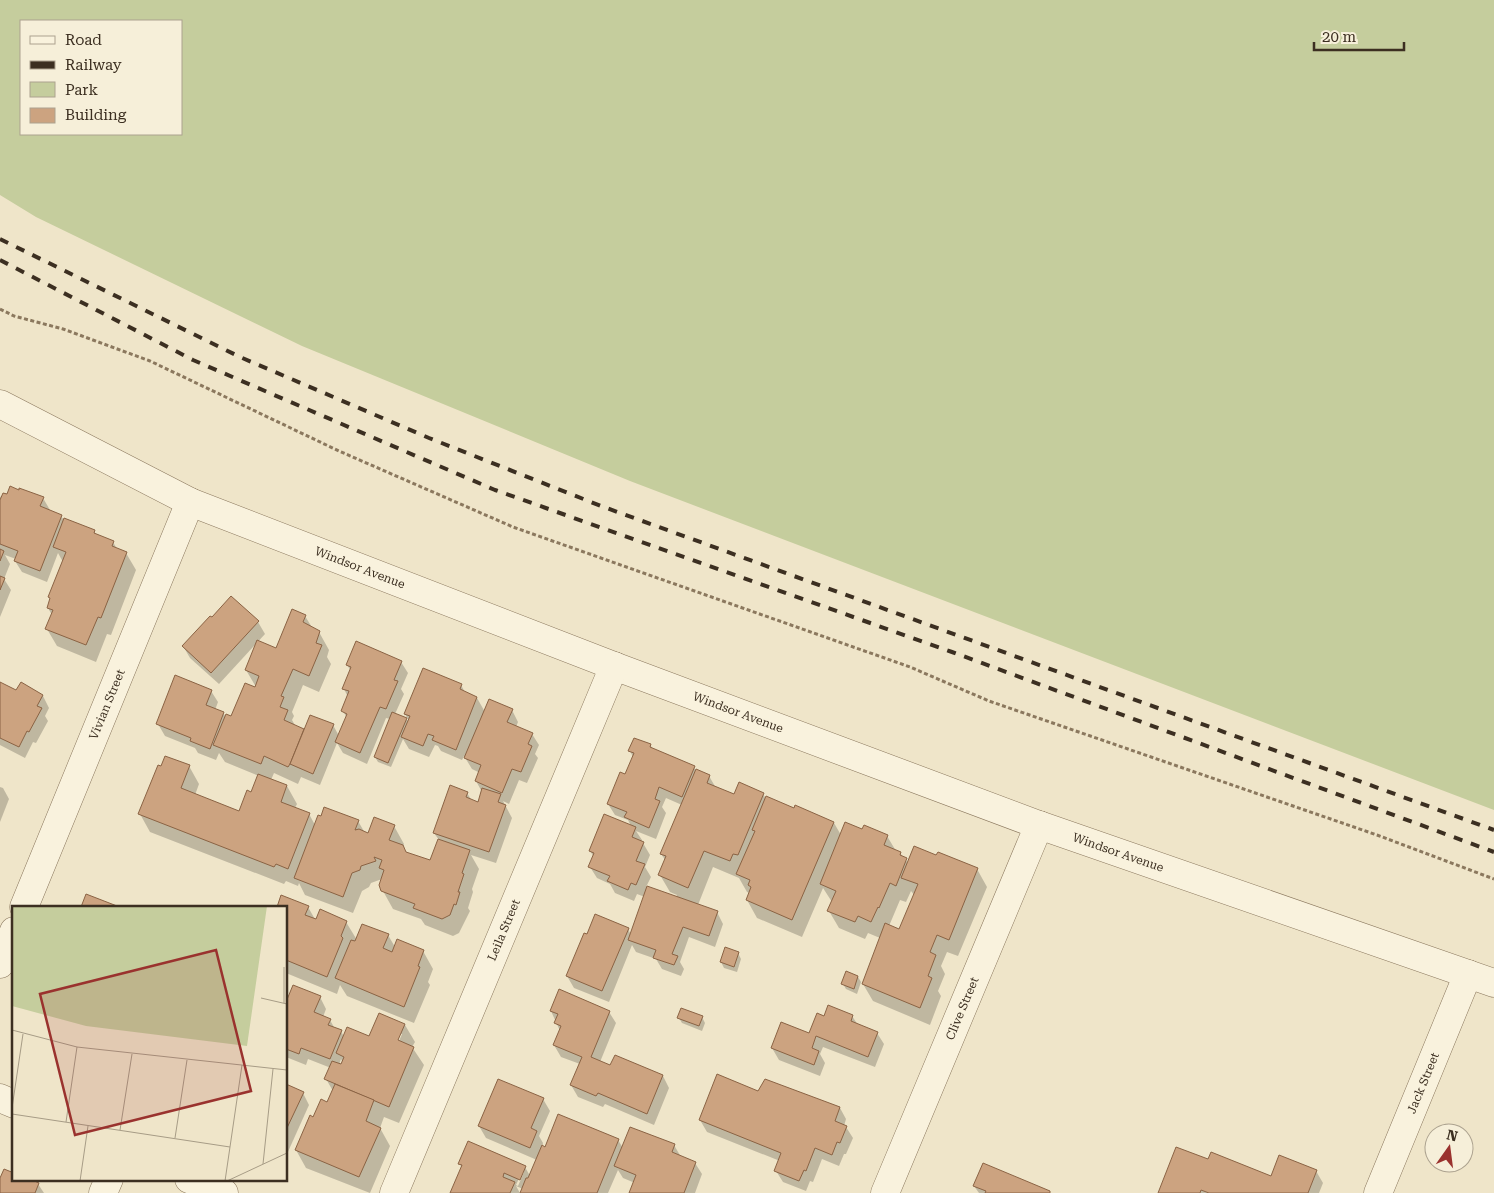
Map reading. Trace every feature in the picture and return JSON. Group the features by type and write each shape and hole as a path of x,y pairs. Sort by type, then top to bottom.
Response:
{"street":[{"name":"Windsor Avenue","path":"0,404 190,502 614,666 1039,825 1494,983"},
{"name":"Vivian Street","path":"24,906 190,502"},
{"name":"Leila Street","path":"394,1193 614,666"},
{"name":"Clive Street","path":"885,1193 1039,825"},
{"path":"0,964 12,936"},
{"name":"Jack Street","path":"1378,1193 1468,974"},
{"path":"0,1098 12,1103"},
{"path":"103,1193 109,1180"},
{"path":"192,1180 224,1193"}],"path":[{"path":"0,309 14,316 64,329 150,361 339,450 513,527 910,667 989,701 1377,835 1494,879"}],"green space":[{"path":"0,0 1494,0 1494,810 630,481 302,346 36,217 0,195"}],"building":[{"path":"10,486 44,497 40,506 62,515 40,571 14,561 18,551 0,544 0,500 3,493 7,494"},
{"path":"64,518 95,530 94,533 114,541 112,546 127,552 101,618 98,617 86,645 45,629 53,610 47,608 50,598 48,597 66,552 53,547"},
{"path":"0,549 4,551 0,561"},
{"path":"0,576 5,578 0,590"},
{"path":"231,596 259,621 211,673 182,646"},
{"path":"292,609 306,615 303,622 320,631 316,643 322,645 309,676 293,669 281,696 284,697 280,707 288,710 284,720 304,729 290,764 288,767 264,756 261,764 213,745 226,714 231,716 245,683 255,687 259,676 245,670 257,640 276,648"},
{"path":"356,641 402,661 394,680 398,681 386,709 380,707 360,753 335,742 347,714 341,711 349,691 342,689 351,667 346,665"},
{"path":"423,668 462,684 460,689 477,697 456,750 432,740 434,736 428,734 423,746 401,737 410,716 404,714"},
{"path":"175,675 212,690 206,705 224,712 210,749 190,741 191,738 156,724"},
{"path":"0,682 16,690 21,682 43,695 37,706 42,708 19,747 0,738"},
{"path":"489,699 513,709 507,722 533,733 528,744 532,746 521,772 512,769 502,793 475,781 481,765 464,758"},
{"path":"392,712 407,718 388,763 374,757"},
{"path":"310,715 334,724 313,774 290,764"},
{"path":"634,738 651,744 650,747 695,766 682,797 659,787 655,799 660,801 649,828 624,817 627,812 607,804 620,772 625,774 634,753 628,751"},
{"path":"165,756 190,765 181,788 239,811 247,790 251,792 258,774 287,785 281,802 310,813 288,869 276,864 274,867 138,814 158,765 161,766"},
{"path":"696,769 710,775 707,783 734,794 739,782 764,793 738,855 733,854 730,861 704,851 688,888 658,875 666,856 660,854"},
{"path":"450,785 468,792 466,797 478,802 482,788 501,794 498,802 506,805 489,852 433,833"},
{"path":"766,796 794,808 795,805 834,822 792,920 746,900 751,887 748,885 750,880 736,874 755,831 752,830"},
{"path":"324,807 359,820 355,830 359,829 368,833 374,817 395,825 389,840 403,845 406,852 430,860 438,839 470,850 462,873 464,874 456,905 454,904 450,915 442,919 413,908 415,904 381,891 379,885 384,870 379,868 382,860 374,857 376,861 361,866 360,870 352,873 343,897 294,878 318,815 321,816"},
{"path":"604,814 636,827 632,837 644,842 636,861 645,864 636,885 631,883 628,890 607,881 610,876 588,867 594,853 589,851"},
{"path":"845,822 862,829 864,825 888,835 884,845 901,852 900,855 907,858 896,886 890,883 871,922 858,916 855,922 827,911 836,891 820,884"},
{"path":"914,846 936,855 938,852 978,868 949,940 937,935 930,952 936,955 928,976 932,978 920,1008 862,984 885,923 899,929 918,884 901,878"},
{"path":"647,886 718,911 709,936 683,927 672,954 678,956 674,965 653,958 656,950 628,940"},
{"path":"86,894 117,906 81,906"},
{"path":"281,895 309,906 305,915 316,919 320,909 347,921 341,936 343,938 327,977 288,961 288,906 277,906"},
{"path":"595,914 629,928 602,991 566,976 584,933 587,934"},
{"path":"362,924 389,934 383,948 392,952 397,939 424,950 418,966 420,967 404,1007 335,978 351,940 355,941"},
{"path":"725,947 739,952 734,967 720,962"},
{"path":"846,971 858,976 854,989 841,984"},
{"path":"293,985 321,996 314,1012 331,1019 328,1025 342,1030 330,1059 301,1048 299,1054 288,1050 288,997"},
{"path":"559,989 610,1011 591,1057 610,1065 615,1055 663,1075 647,1114 598,1093 596,1096 570,1085 582,1057 553,1045 561,1026 554,1023 558,1014 550,1011"},
{"path":"828,1005 853,1015 851,1021 878,1032 868,1057 816,1036 812,1048 819,1051 814,1065 771,1048 781,1022 809,1033 817,1013 824,1016"},
{"path":"681,1008 703,1016 699,1026 677,1018"},
{"path":"379,1013 405,1024 398,1040 414,1047 389,1107 324,1079 332,1061 341,1064 344,1057 336,1053 347,1027 369,1036"},
{"path":"717,1074 758,1091 765,1079 840,1107 835,1121 847,1126 840,1143 837,1142 832,1155 815,1148 806,1171 804,1170 799,1181 774,1171 781,1153 699,1120"},
{"path":"498,1079 544,1098 531,1128 537,1131 530,1148 478,1126"},
{"path":"335,1084 374,1100 366,1121 381,1128 359,1177 295,1150 310,1115 313,1117 321,1099 327,1102"},
{"path":"288,1085 304,1092 288,1126"},
{"path":"558,1114 619,1139 597,1193 520,1193 542,1145 545,1147"},
{"path":"630,1127 675,1144 672,1152 696,1162 684,1193 629,1193 636,1175 614,1166"},
{"path":"468,1141 526,1166 520,1180 504,1173 503,1177 515,1182 510,1193 450,1193 462,1165 458,1164"},
{"path":"1176,1147 1208,1159 1211,1152 1271,1176 1279,1155 1317,1170 1308,1193 1209,1193 1201,1190 1200,1193 1158,1193"},
{"path":"983,1163 1050,1191 1050,1193 985,1193 986,1191 973,1186"},
{"path":"4,1169 12,1172 12,1180 32,1180 39,1183 35,1193 0,1193 0,1178"}],"railway":[{"path":"0,239 240,357 429,438 601,506 1494,830"},
{"path":"0,260 193,360 495,490 952,652 1494,852"}]}
